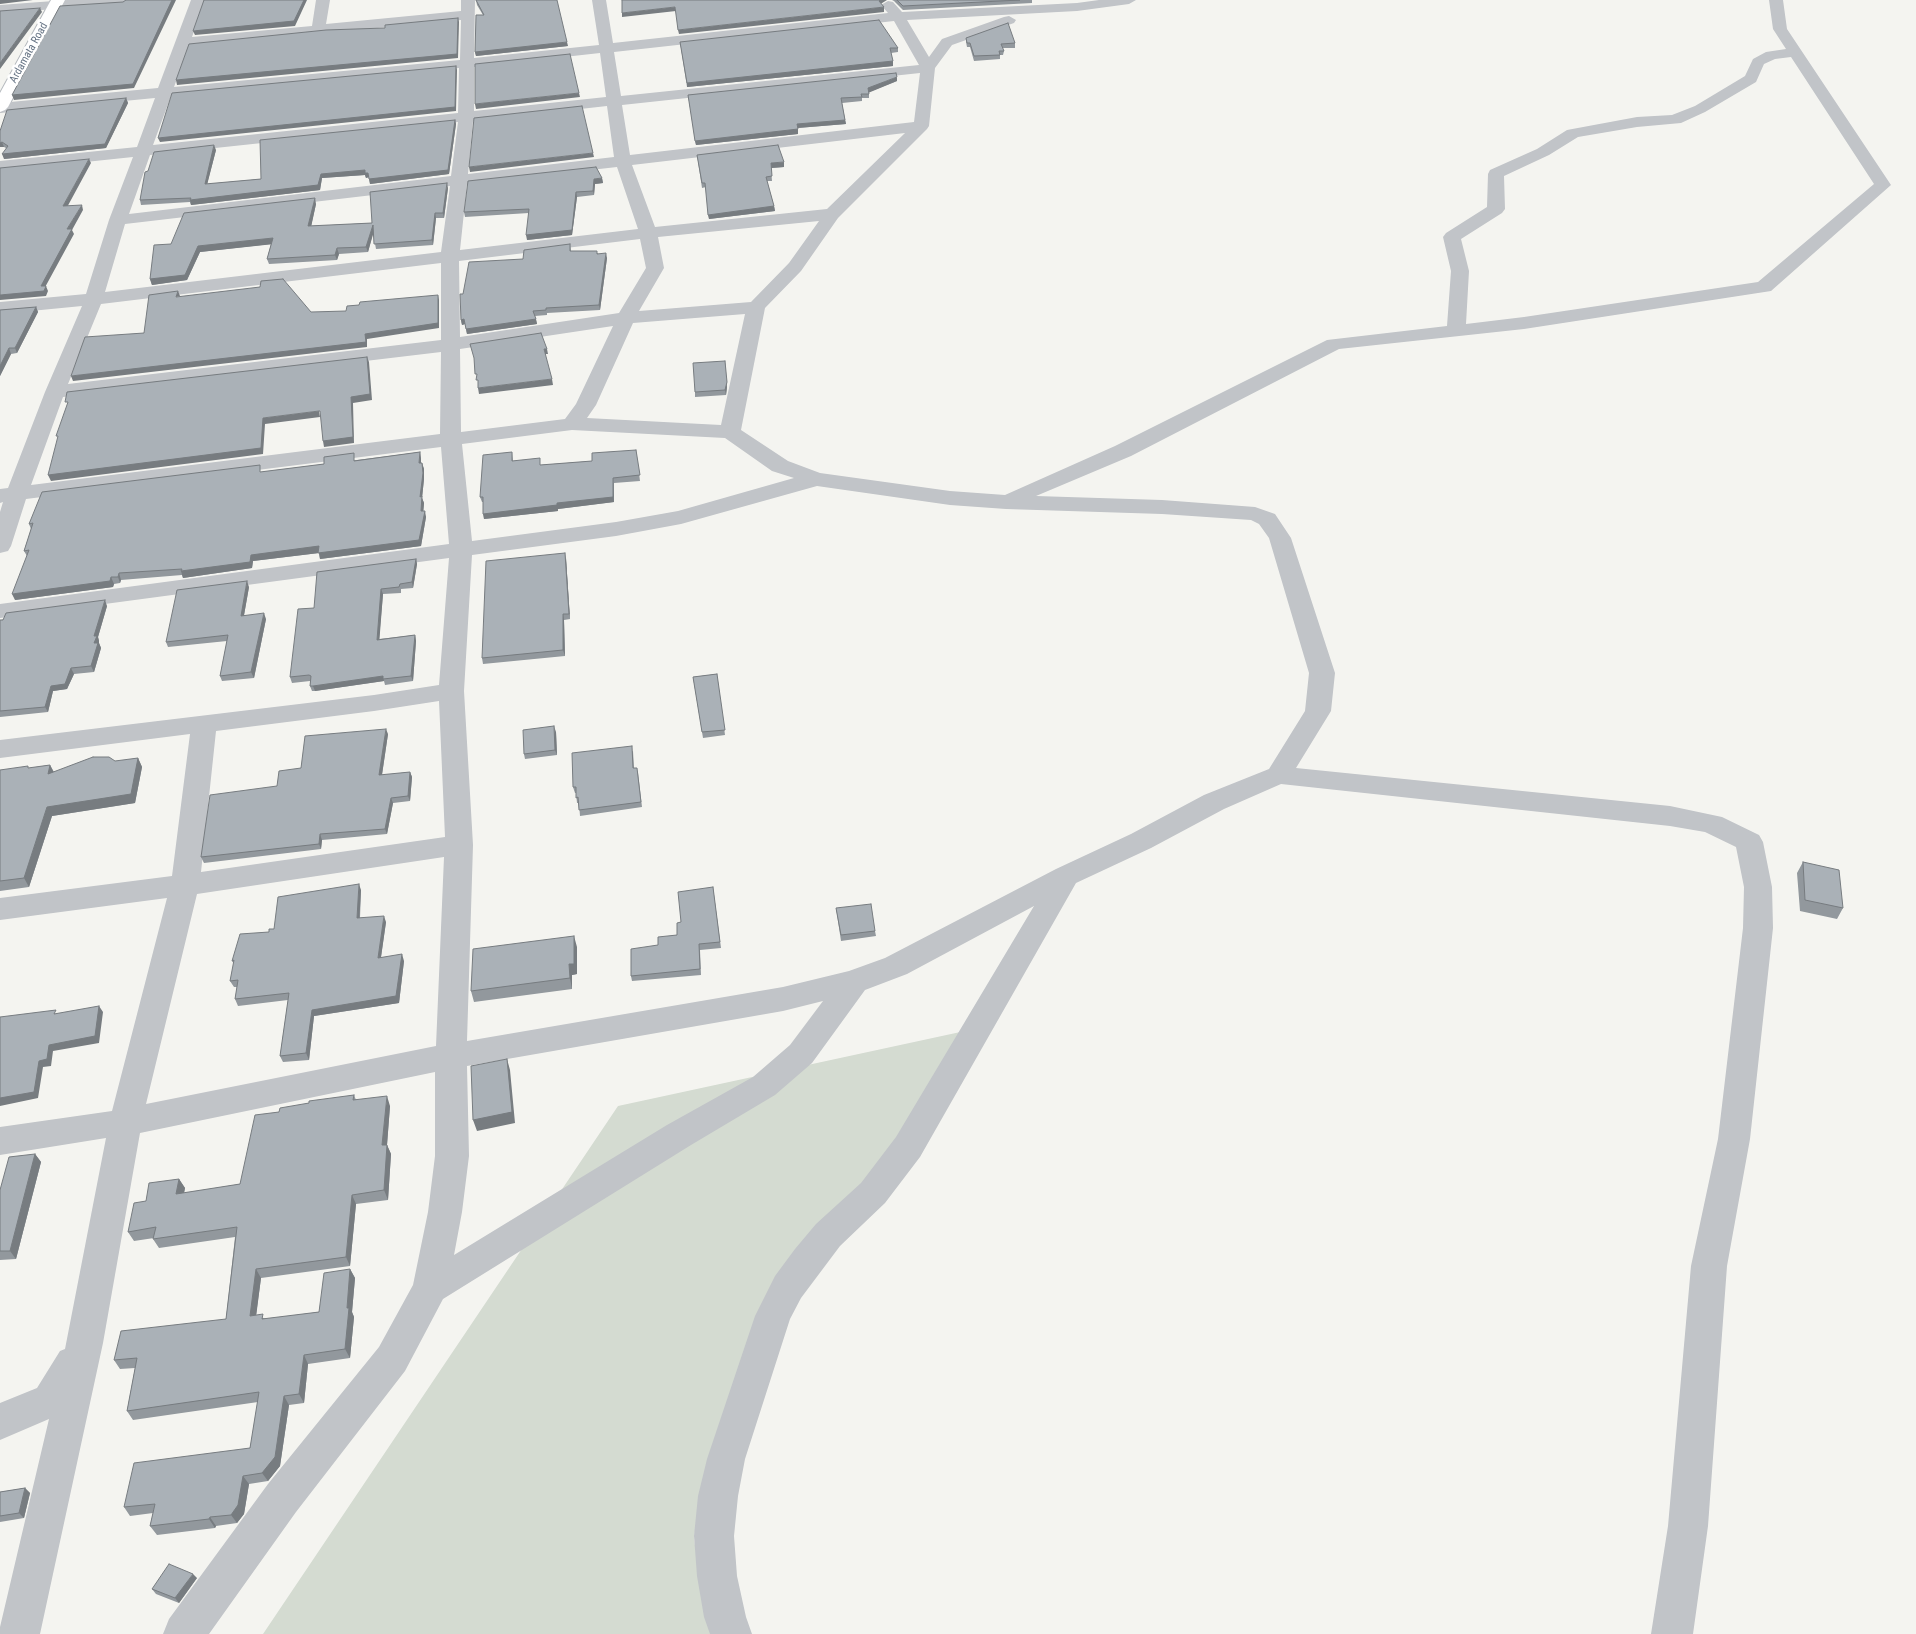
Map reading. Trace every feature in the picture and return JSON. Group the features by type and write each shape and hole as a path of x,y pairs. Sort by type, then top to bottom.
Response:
{"main road":[{"name":"Ardamata Road","path":"0,107 57,3"}],"street":[{"path":"0,9 57,3 124,0"},
{"path":"0,546 8,495 55,392 94,299 118,220 198,0"},
{"path":"318,30 323,0"},
{"path":"572,424 586,405 626,318 655,268 648,233 624,161 599,0"},
{"path":"884,0 898,16 928,68"},
{"path":"730,432 756,307 796,267 832,214 921,126 928,68 947,42 1042,9 1058,0"},
{"path":"0,107 164,94 898,16 1077,7 1129,0"},
{"path":"1006,502 1123,451 1334,344 1524,323 1764,287 1866,198 1884,185 1780,29 1776,0"},
{"path":"183,42 318,30 467,7 466,117 450,256 451,439 461,550 451,691 459,845 451,1056 452,1156 445,1212 430,1288 392,1359 282,1498 184,1634"},
{"path":"1456,330 1460,271 1452,237 1496,209 1496,174 1542,152 1573,133 1637,122 1675,120 1700,109 1751,79 1758,62 1771,55 1796,52"},
{"path":"0,166 928,68"},
{"path":"118,220 921,126"},
{"path":"0,308 94,299 648,233 832,214"},
{"path":"55,392 449,345 626,318 756,307"},
{"path":"8,495 572,424 730,432 780,466 816,479 950,498 1255,514 1267,519 1280,538 1322,673 1318,711 1278,775"},
{"path":"0,611 616,529 672,518 816,479"},
{"path":"0,749 374,703 451,691"},
{"path":"19,1634 85,1343 125,1122 185,885 204,723"},
{"path":"0,1141 125,1122 451,1056 783,999 854,982 896,966 1066,876 1141,841 1214,802 1278,775 1670,816 1712,824 1749,842 1758,886 1758,928 1734,1139 1709,1266 1688,1526 1672,1634"},
{"path":"0,909 185,885 459,845"},
{"path":"731,1634 725,1617 716,1576 714,1536 718,1496 726,1459 773,1316 788,1287 807,1260 828,1235 873,1193 908,1147 1066,876"},
{"path":"430,1288 670,1140 764,1086 801,1054 854,982"},
{"path":"0,1422 50,1400 85,1343"}],"shaded area":[{"path":"965,1031 879,1165 833,1215 701,1487 694,1538 703,1605 711,1634 263,1634 618,1106"}],"building":[{"path":"126,0 172,0 133,84 12,95 60,6 123,2"},
{"path":"204,0 304,0 294,21 193,31"},
{"path":"476,0 557,0 567,42 475,52 476,15 484,15"},
{"path":"622,0 880,0 884,7 678,30 675,7 622,13"},
{"path":"897,0 1020,0 903,6"},
{"path":"40,8 0,63 0,11"},
{"path":"458,18 457,54 176,80 189,44 326,30 385,28 385,25"},
{"path":"879,20 898,48 890,48 893,61 687,83 680,42"},
{"path":"1008,23 1015,43 1001,44 1004,51 999,51 1000,55 974,56 970,43 967,43 966,38"},
{"path":"570,54 579,93 475,104 475,64"},
{"path":"456,66 455,107 158,138 172,93"},
{"path":"896,73 897,77 868,88 869,94 861,94 862,97 841,98 845,120 797,124 798,129 695,141 688,95"},
{"path":"126,98 105,144 2,154 8,146 2,142 0,143 0,131 7,110"},
{"path":"582,106 593,153 469,167 474,118"},
{"path":"455,120 448,170 369,179 368,173 365,173 365,170 321,174 318,185 190,200 191,198 140,200 145,172 148,171 154,152 214,145 205,184 261,179 260,140"},
{"path":"778,145 784,162 771,163 772,176 766,177 774,206 708,215 705,183 702,183 697,155"},
{"path":"89,159 63,206 82,205 67,229 72,229 41,286 46,286 44,291 0,295 0,168"},
{"path":"596,167 602,178 594,179 593,191 576,192 572,230 526,235 529,209 464,212 468,181"},
{"path":"447,183 443,213 435,213 432,240 374,244 373,225 366,247 337,248 335,255 267,259 273,238 198,246 185,275 150,279 154,245 171,244 184,213 315,198 308,226 372,223 370,192"},
{"path":"570,244 570,251 606,253 599,305 546,308 546,310 533,311 536,319 466,329 464,319 461,320 460,294 463,294 469,262 523,259 524,250"},
{"path":"283,279 311,312 346,311 347,306 359,305 360,302 438,295 438,323 365,334 366,342 71,376 85,337 144,333 149,295 178,291 176,297 260,287 261,281"},
{"path":"36,307 15,348 9,348 0,366 0,310"},
{"path":"541,333 547,349 544,349 552,379 478,388 477,374 475,374 474,358 470,344"},
{"path":"367,357 370,394 351,397 353,437 323,441 319,411 263,418 261,448 48,475 58,436 56,436 68,402 65,402 67,392"},
{"path":"725,361 727,382 725,390 695,392 693,363"},
{"path":"636,450 640,475 613,478 613,497 483,514 483,497 480,497 483,455 512,452 512,461 540,458 540,465 592,461 592,453"},
{"path":"420,452 419,463 422,463 423,473 420,497 422,496 421,511 425,511 419,540 318,553 319,546 251,555 250,562 181,571 182,569 119,573 118,577 111,577 110,581 12,594 29,550 24,551 33,523 29,524 42,492 260,465 260,472 324,464 324,457 354,453 354,461"},
{"path":"565,553 569,614 563,614 563,650 482,658 486,561"},
{"path":"416,559 412,582 400,584 399,587 381,589 377,640 415,635 411,676 383,679 383,676 313,686 310,686 311,676 309,675 290,677 298,609 314,608 317,572"},
{"path":"247,581 241,616 264,613 251,672 220,676 228,635 166,642 177,590"},
{"path":"105,600 94,636 97,636 94,643 98,643 91,666 71,668 65,684 51,686 45,707 0,711 0,620 3,620 6,613"},
{"path":"717,674 725,730 702,732 693,677"},
{"path":"554,726 555,750 524,754 523,730"},
{"path":"386,729 379,775 410,772 408,796 391,798 385,829 320,834 319,844 201,857 210,795 277,786 279,771 301,768 305,736"},
{"path":"632,746 633,768 637,768 641,802 579,810 576,787 573,787 572,753"},
{"path":"93,757 109,757 115,761 138,758 131,794 47,807 24,878 0,881 0,770 50,765 48,774"},
{"path":"1803,862 1839,870 1843,908 1805,900"},
{"path":"359,884 357,918 384,916 378,958 402,954 396,996 312,1010 306,1053 280,1056 289,993 235,999 238,980 230,981 234,960 232,961 240,934 269,932 269,929 274,929 278,897"},
{"path":"713,887 720,942 699,944 700,969 631,976 631,949 658,945 658,937 677,935 677,923 681,922 678,892"},
{"path":"871,904 875,931 841,935 836,908"},
{"path":"574,936 574,964 569,964 570,978 471,991 473,949"},
{"path":"99,1006 95,1036 49,1045 47,1059 39,1061 34,1092 0,1098 0,1017 56,1010 54,1014"},
{"path":"507,1059 512,1112 473,1120 471,1066"},
{"path":"354,1095 353,1100 387,1096 382,1145 387,1145 384,1190 352,1195 346,1257 256,1269 250,1316 263,1314 262,1319 319,1312 324,1273 350,1269 345,1349 304,1355 299,1394 284,1396 275,1457 262,1473 243,1476 238,1505 231,1515 150,1526 155,1504 124,1507 134,1463 250,1448 259,1392 127,1411 137,1358 114,1360 121,1331 226,1319 237,1227 153,1239 156,1227 128,1232 134,1203 146,1201 149,1183 179,1179 176,1194 240,1184 255,1115 279,1112 280,1108 309,1103 309,1101"},
{"path":"35,1154 10,1251 0,1251 0,1190 9,1157"},
{"path":"25,1488 19,1513 0,1516 0,1492"},
{"path":"169,1564 193,1574 175,1598 152,1589"}]}
